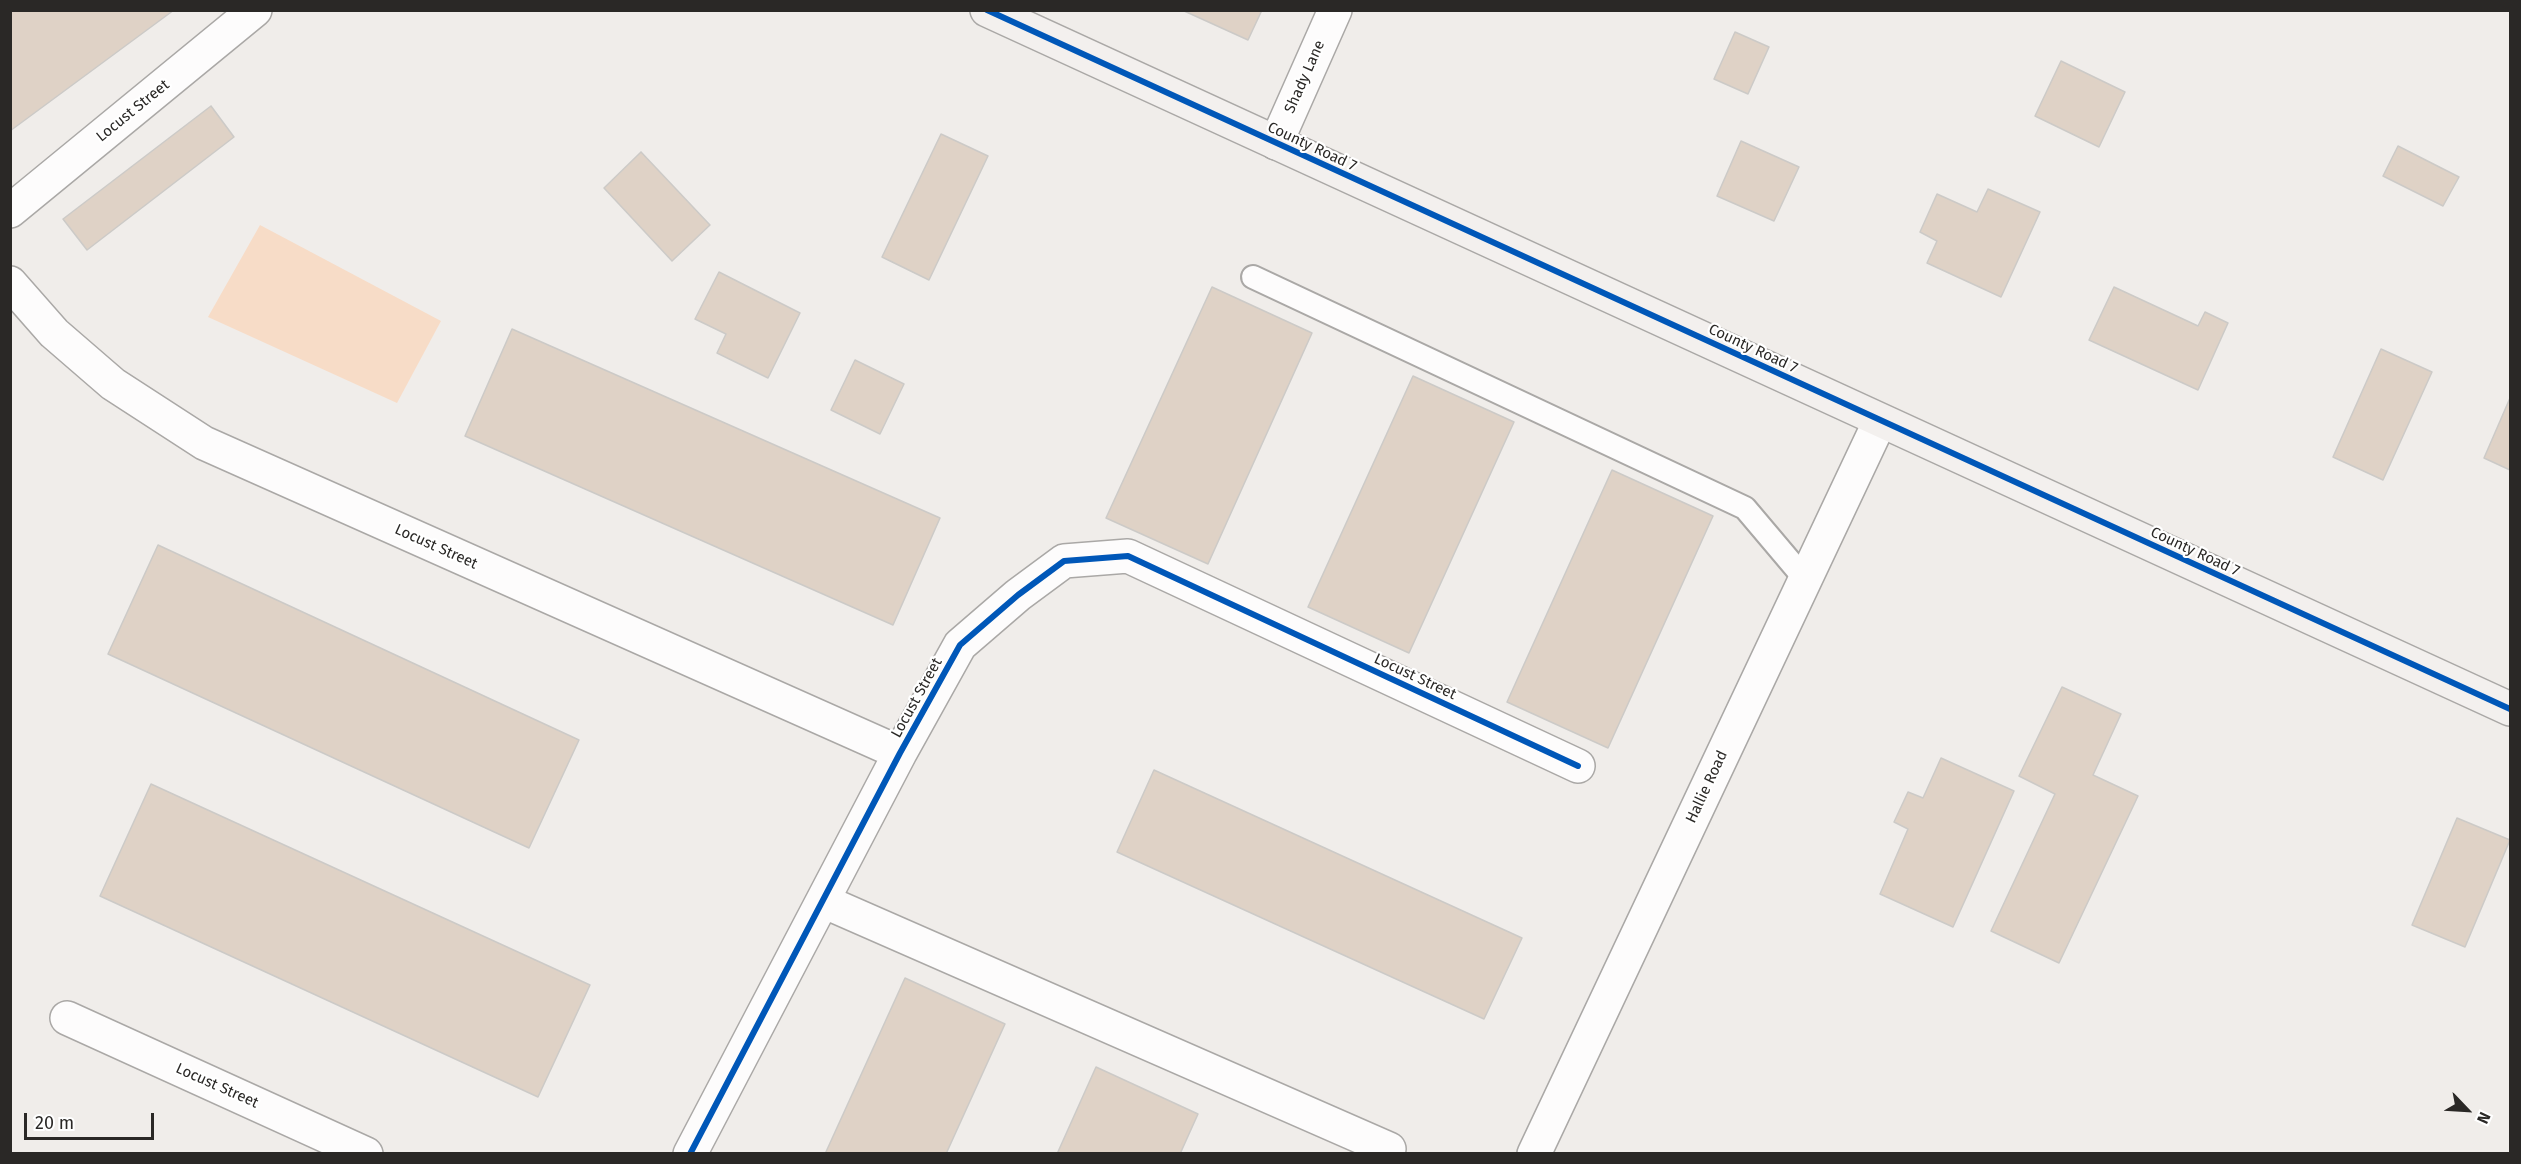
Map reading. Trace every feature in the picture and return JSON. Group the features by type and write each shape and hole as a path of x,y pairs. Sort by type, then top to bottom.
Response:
{"street":[{"name":"Locust Street","path":"10,211 255,10"},
{"name":"County Road 7","path":"987,10 2511,709"},
{"name":"Shady Lane","path":"1275,144 1335,10"},
{"name":"Locust Street","path":"10,283 54,333 113,384 204,443 900,753"},
{"name":"Hallie Road","path":"1534,1154 1880,420"},
{"name":"Locust Street","path":"690,1154 900,753 960,645 1018,595 1064,561 1128,556 1578,766"},
{"path":"823,901 1389,1149"},
{"name":"Locust Street","path":"67,1018 366,1154"}],"lane":[{"path":"1252,277 1745,508 1805,579"}],"shaded area":[{"path":"260,225 441,321 397,403 208,317"}],"building":[{"path":"10,10 174,10 10,131"},
{"path":"1182,10 1262,10 1248,40"},
{"path":"1735,32 1769,47 1748,94 1714,79"},
{"path":"2061,61 2125,92 2099,147 2035,116"},
{"path":"211,106 234,137 87,250 63,219"},
{"path":"941,134 988,156 929,280 882,257"},
{"path":"1741,141 1799,167 1774,221 1717,196"},
{"path":"2398,146 2459,177 2443,206 2383,176"},
{"path":"641,152 710,225 672,261 604,188"},
{"path":"1988,189 2040,212 2001,297 1927,263 1937,241 1920,232 1937,194 1977,212"},
{"path":"719,272 800,313 768,378 717,353 726,334 695,319"},
{"path":"1212,287 1312,333 1208,564 1106,518"},
{"path":"2114,287 2198,326 2205,312 2228,323 2198,390 2089,340"},
{"path":"512,329 940,518 893,625 465,436"},
{"path":"2381,349 2432,372 2383,480 2333,457"},
{"path":"855,360 904,384 880,434 831,410"},
{"path":"1413,376 1514,422 1409,653 1308,607"},
{"path":"2510,398 2510,470 2484,458"},
{"path":"1612,470 1713,516 1608,748 1507,702"},
{"path":"158,545 579,740 529,848 108,654"},
{"path":"2062,687 2121,714 2093,775 2138,796 2059,963 1991,931 2055,794 2019,776"},
{"path":"1941,758 2014,791 1953,927 1880,894 1908,829 1894,822 1908,792 1923,798"},
{"path":"1154,770 1522,938 1484,1019 1117,852"},
{"path":"151,784 590,985 538,1097 100,896"},
{"path":"2457,818 2510,840 2465,947 2412,925"},
{"path":"905,978 1005,1024 946,1154 825,1154"},
{"path":"1096,1067 1198,1114 1180,1154 1057,1154"}],"cycle path":[{"path":"987,10 2510,709"},
{"path":"690,1154 900,753 960,645 1018,595 1064,561 1128,556 1578,766"}]}
